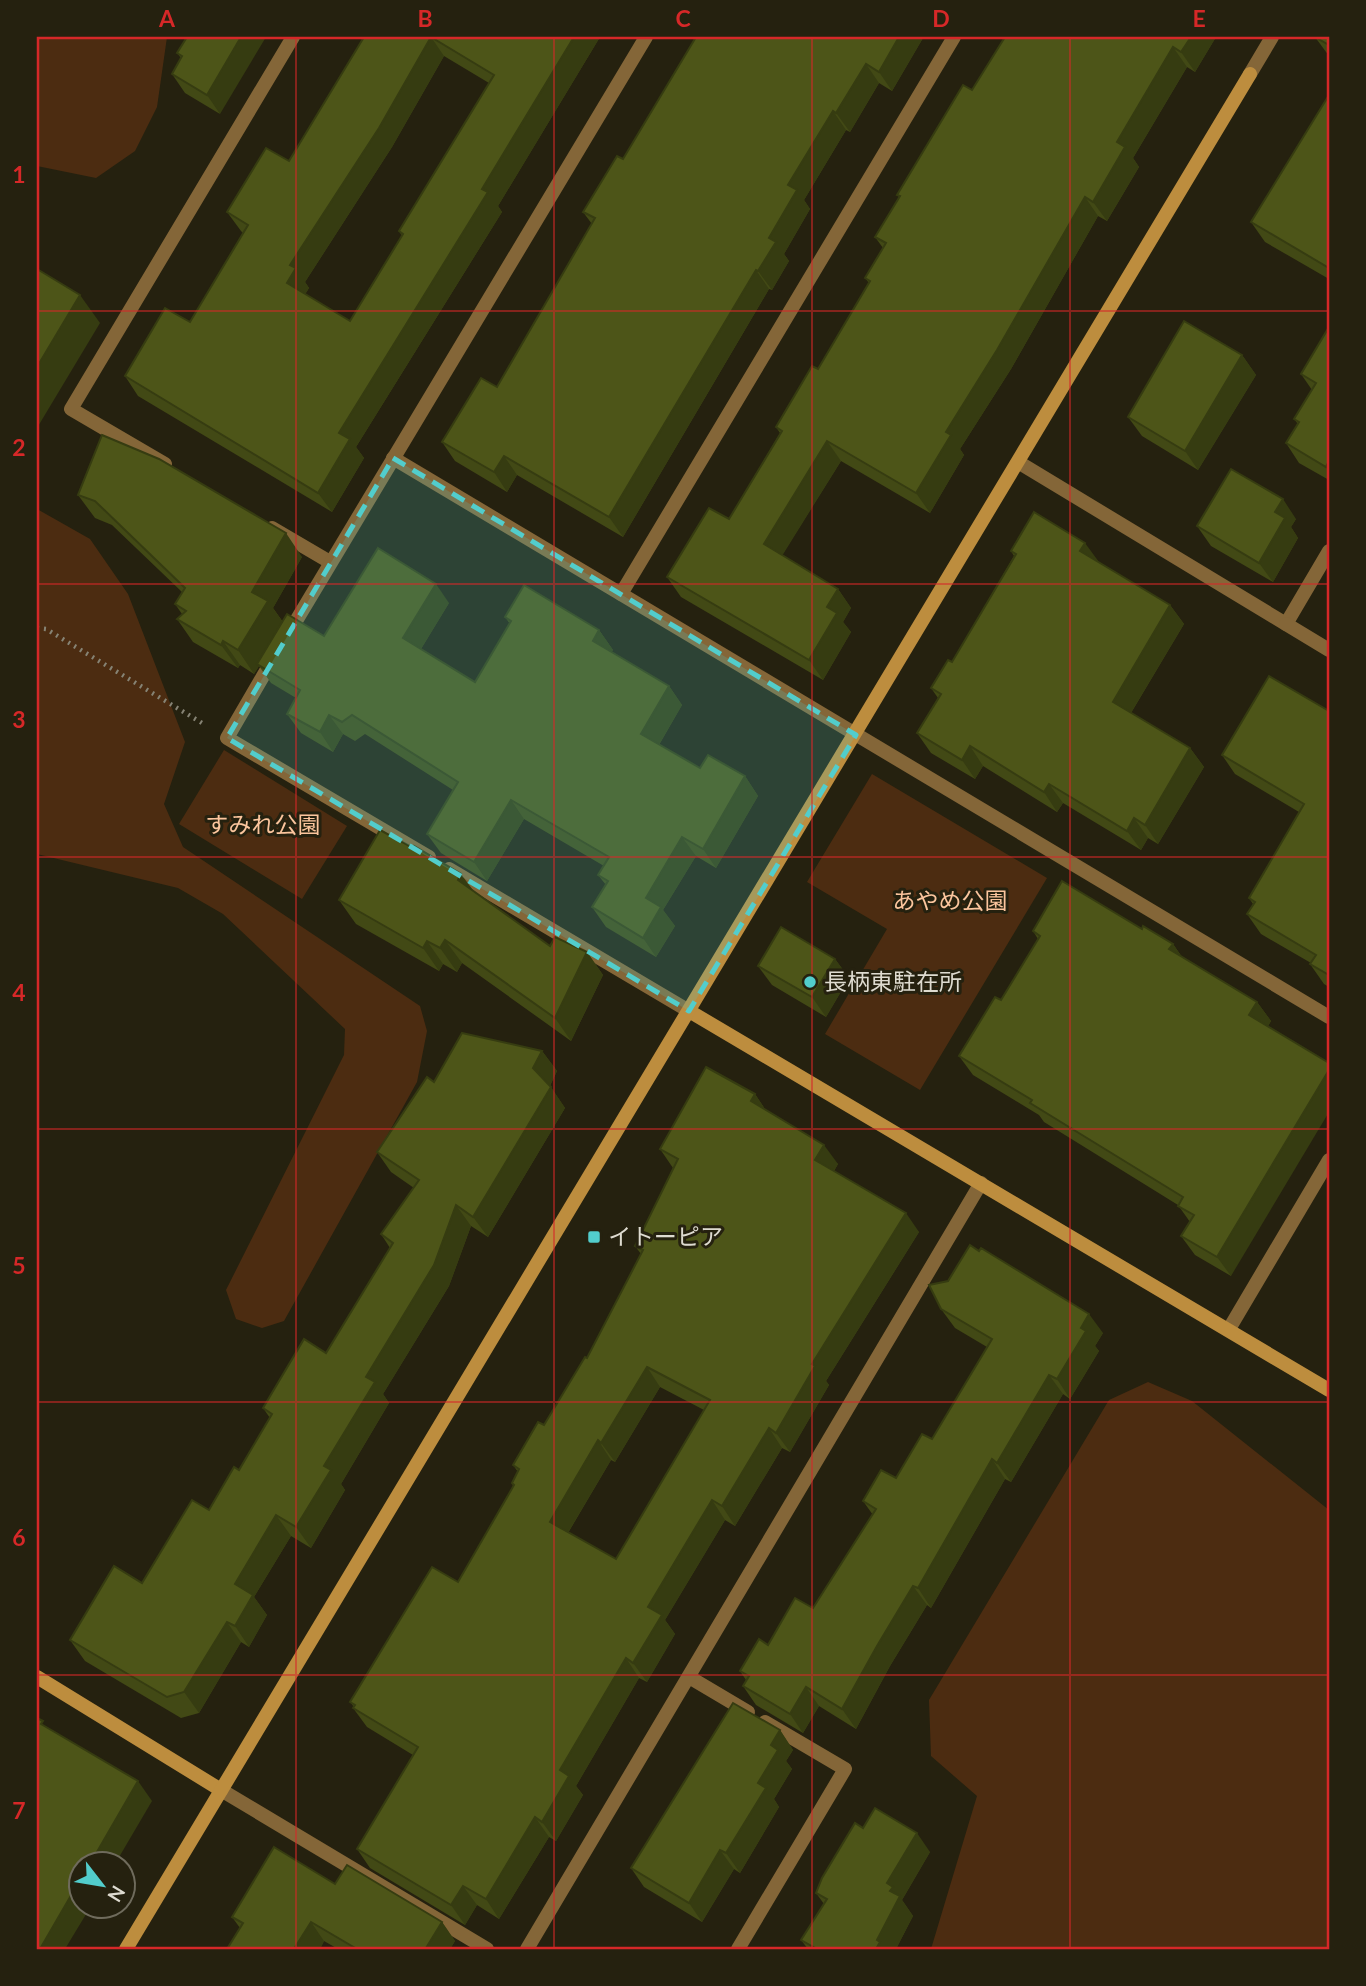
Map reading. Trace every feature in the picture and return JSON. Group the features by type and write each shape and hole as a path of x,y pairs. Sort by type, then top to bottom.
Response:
{"street":[{"path":"177,471 71,408 293,37"},
{"path":"646,37 227,738 1229,1329 1329,1391"},
{"path":"621,594 954,37"},
{"path":"126,1949 1272,37"},
{"path":"393,458 1329,1017"},
{"path":"1018,462 1329,650"},
{"path":"260,520 330,562"},
{"path":"1286,624 1329,551"},
{"path":"1229,1329 1329,1160"},
{"path":"527,1949 981,1183"},
{"path":"37,1677 487,1949"},
{"path":"689,1677 845,1769 738,1949"}],"path":[{"path":"37,628 46,629 227,738"}],"highlighted area":[{"path":"393,458 856,735 689,1011 227,738"}],"green space":[{"path":"37,37 167,37 157,107 135,151 96,178 37,166"},
{"path":"37,509 90,539 128,594 185,742 164,804 183,847 420,1006 427,1031 417,1082 284,1321 262,1328 236,1319 226,1290 344,1055 345,1029 223,914 178,888 37,854"},
{"name":"すみれ公園","path":"224,750 347,826 302,899 179,824"},
{"name":"あやめ公園","path":"872,774 1047,878 920,1090 825,1034 887,929 807,882"},
{"path":"1148,1382 1192,1401 1329,1510 1329,1949 931,1949 977,1796 931,1756 929,1700 1109,1400"}],"building":[{"path":"187,37 241,37 207,95 172,74 182,56 177,53"},
{"path":"364,37 431,37 574,37 482,189 488,192 339,433 350,439 318,493 125,376 165,308 190,322 248,225 227,212 266,148 289,161","holes":["431,37 494,75 399,231 403,234 350,321 287,283 296,268 290,265 379,128"]},
{"path":"696,37 899,37 879,72 866,64 836,113 833,111 788,185 797,190 769,238 776,242 758,271 756,270 609,517 504,456 494,472 442,442 481,378 497,387 595,218 583,212 617,156 623,159"},
{"path":"1005,37 1191,37 1181,52 1173,47 1117,142 1125,147 1093,202 1085,197 997,350 946,432 951,435 916,493 827,441 764,544 838,589 827,607 837,613 809,660 667,577 709,508 729,519 782,431 776,427 812,366 818,369 870,281 865,278 886,243 875,237 900,196 897,195 963,85 972,90"},
{"path":"1315,37 1329,37 1329,45"},
{"path":"1329,95 1329,268 1251,222"},
{"path":"37,269 80,295 37,367"},
{"path":"1184,321 1242,355 1185,451 1128,417"},
{"path":"1329,327 1329,461 1326,467 1286,443 1299,422 1294,419 1316,383 1301,374"},
{"path":"102,435 159,459 286,533 252,592 268,601 238,650 223,641 221,645 177,619 186,611 175,604 185,588 95,501 78,495"},
{"path":"1231,469 1283,499 1275,512 1285,518 1259,563 1197,526"},
{"path":"1034,512 1085,543 1080,551 1170,605 1113,702 1190,748 1145,825 1134,818 1127,831 1049,784 1044,792 970,746 962,760 917,733 941,694 931,688 948,660 952,662 1016,554 1011,551"},
{"path":"378,548 436,584 403,638 475,682 511,621 505,617 524,585 599,630 593,641 669,686 641,734 700,768 708,755 745,776 703,849 682,837 646,898 661,907 643,938 592,907 608,881 598,875 609,857 511,800 474,862 427,834 458,782 352,715 342,722 329,715 320,732 287,714 300,690 257,664 287,614 324,636"},
{"path":"1269,676 1329,711 1329,975 1310,964 1316,955 1247,914 1255,902 1249,898 1304,804 1222,755"},
{"path":"380,830 413,848 414,846 461,874 458,880 550,946 555,937 587,952 555,1018 445,940 440,948 427,941 423,948 339,900"},
{"path":"1062,881 1142,929 1143,926 1173,944 1169,949 1257,1002 1249,1015 1329,1063 1329,1070 1217,1257 1181,1236 1194,1215 1178,1206 1183,1197 959,1056 995,997 1001,1000 1040,936 1033,931"},
{"path":"781,927 835,959 812,997 758,966"},
{"path":"462,1033 542,1051 533,1068 551,1087 473,1217 456,1205 434,1265 366,1377 375,1382 324,1466 331,1470 296,1527 276,1515 235,1584 253,1595 235,1626 227,1622 184,1692 167,1697 70,1640 114,1566 142,1583 192,1500 209,1510 234,1467 239,1470 272,1414 263,1408 304,1339 326,1353 393,1243 381,1234 419,1180 377,1152 427,1077 434,1082"},
{"path":"706,1067 755,1094 751,1101 824,1145 815,1160 906,1213 812,1364 815,1366 776,1433 769,1428 722,1506 712,1500 648,1607 662,1615 633,1663 626,1658 560,1770 569,1776 542,1822 535,1817 486,1899 463,1886 451,1905 357,1849 418,1747 353,1708 355,1705 350,1702 432,1567 458,1582 514,1485 512,1483 519,1469 513,1465 538,1422 544,1425 585,1357 587,1358 643,1250 635,1246 678,1159 660,1149","holes":["647,1367 710,1400 616,1559 550,1522 598,1440 601,1443"]},
{"path":"970,1245 979,1251 981,1248 1089,1314 1081,1328 1086,1331 1057,1379 1049,1375 997,1463 992,1459 918,1588 913,1586 842,1709 806,1687 790,1714 743,1686 749,1676 740,1671 759,1639 768,1645 795,1598 813,1608 876,1509 863,1501 881,1470 896,1478 922,1434 932,1439 992,1339 941,1309 929,1285 948,1281"},
{"path":"733,1703 780,1730 771,1745 778,1750 758,1783 766,1788 726,1853 720,1850 689,1903 631,1868"},
{"path":"37,1718 43,1721 41,1724 138,1781 98,1850 66,1850 66,1904 40,1949 37,1949"},
{"path":"875,1808 917,1833 887,1883 893,1887 890,1891 900,1896 877,1940 880,1942 876,1949 817,1949 801,1940 827,1899 816,1893 822,1878 855,1823 863,1828"},
{"path":"274,1847 335,1884 347,1865 442,1922 427,1949 357,1949 311,1922 294,1949 227,1949 243,1923 232,1917"}],"place":[{"name":"長柄東駐在所","path":"810,982"},
{"name":"イトーピア","path":"594,1237"}]}
